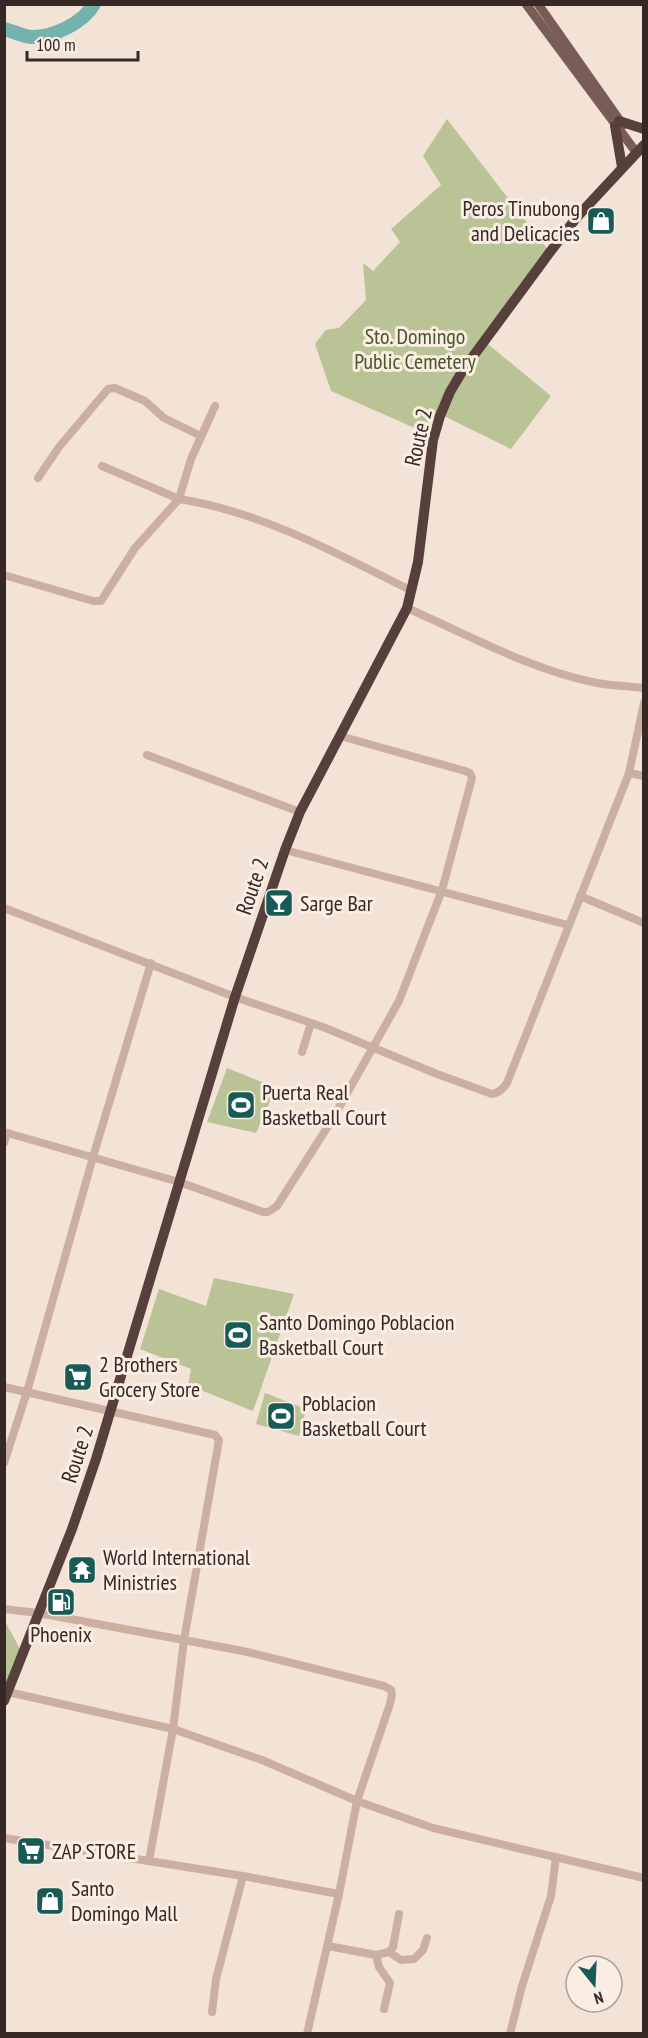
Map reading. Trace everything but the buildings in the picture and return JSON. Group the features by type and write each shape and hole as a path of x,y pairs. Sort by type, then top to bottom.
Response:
{"highway":[{"path":"622,168 617,123 644,129"},
{"name":"Route 2","path":"6,1696 72,1529 110,1413 235,997 285,850 300,812 407,608 418,562 433,440 440,416 463,370 550,252 577,217 640,148"}],"main road":[{"path":"526,4 617,123 640,148"},
{"path":"538,4 617,123"}],"street":[{"path":"38,478 73,430 111,388 145,401 164,418 201,435"},
{"path":"4,575 93,602 101,601 135,548 179,499 183,480 215,405"},
{"path":"102,466 179,499 252,518 300,535 412,591"},
{"path":"407,608 527,661 565,675 599,683 644,687"},
{"path":"4,908 235,997 311,1023 436,1074 492,1094 501,1090 507,1083 629,772 644,703"},
{"path":"4,1143 6,1133 179,1182 263,1212 274,1209 315,1148 399,1002 442,890 471,775 465,771 340,736"},
{"path":"147,755 300,812"},
{"path":"629,772 644,776"},
{"path":"285,850 568,925"},
{"path":"580,896 644,923"},
{"path":"4,1464 151,963"},
{"path":"302,1052 311,1023"},
{"path":"4,1387 110,1413 216,1435 219,1440 184,1640 173,1729 149,1861"},
{"path":"4,1609 38,1613 254,1654 390,1688 393,1694 357,1801 328,1946 307,2034"},
{"path":"6,1696 173,1729 262,1760 357,1801 433,1828 644,1878"},
{"path":"4,1838 243,1876 339,1894"},
{"path":"510,2034 522,1986 550,1896 556,1857"},
{"path":"212,2012 216,1979 243,1876"},
{"path":"389,1952 395,1942 399,1914"},
{"path":"328,1946 376,1955 389,1952 402,1960 414,1959 423,1950 427,1938"},
{"path":"376,1955 379,1967 390,1983 384,2009"}],"green space":[{"name":"Sto. Domingo Public Cemetery","path":"447,119 548,250 483,340 551,396 511,449 440,414 417,429 331,391 315,344 326,330 339,328 366,300 363,263 373,271 400,242 391,229 441,185 423,156"},
{"name":"Puerta Real Basketball Court","path":"227,1068 276,1088 256,1133 207,1122"},
{"path":"214,1278 294,1294 253,1411 188,1385 191,1369 140,1349 159,1289 206,1306"},
{"name":"Poblacion Basketball Court","path":"265,1393 306,1409 299,1436 256,1424"},
{"path":"5,1621 21,1651 5,1692"}],"waterway":[{"path":"4,29 29,37 49,35 75,23 94,4"}],"place":[{"name":"Peros Tinubong and Delicacies","path":"601,221"},
{"name":"Sarge Bar","path":"279,903"},
{"name":"Puerta Real Basketball Court","path":"241,1105"},
{"name":"Santo Domingo Poblacion Basketball Court","path":"238,1335"},
{"name":"2 Brothers Grocery Store","path":"78,1377"},
{"name":"Poblacion Basketball Court","path":"281,1416"},
{"name":"World International Ministries","path":"82,1570"},
{"name":"Phoenix","path":"61,1602"},
{"name":"ZAP STORE","path":"31,1851"},
{"name":"Santo Domingo Mall","path":"50,1901"}]}
